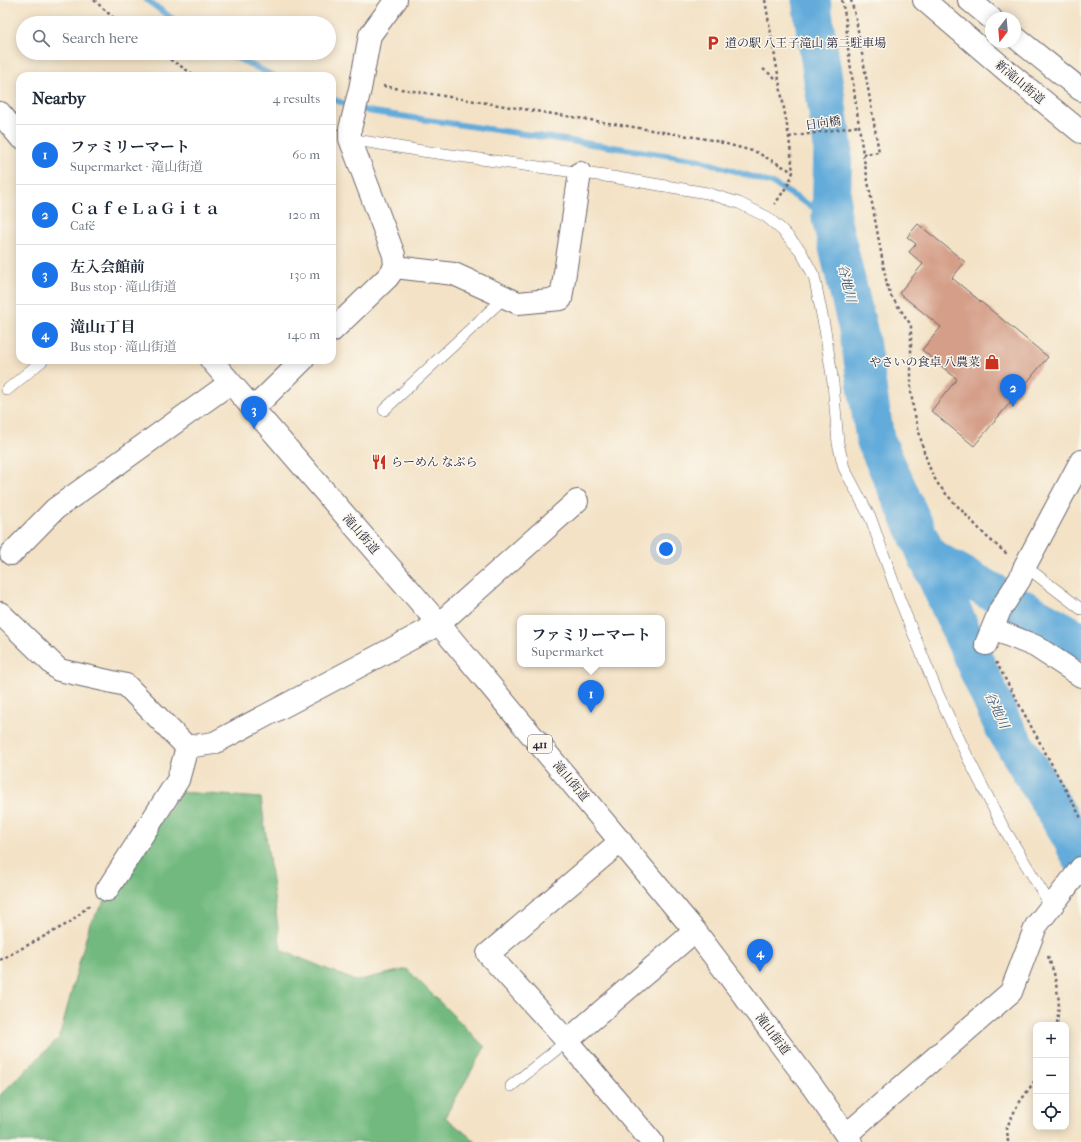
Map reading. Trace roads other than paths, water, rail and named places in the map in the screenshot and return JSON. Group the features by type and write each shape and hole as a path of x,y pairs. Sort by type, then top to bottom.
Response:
{"main road":[{"path":"336,327 388,277 394,267 394,254 350,134 370,35 396,0"},
{"name":"新滝山街道","path":"924,0 1081,132"},
{"path":"969,0 985,13"},
{"path":"1021,42 1081,90"},
{"path":"0,113 16,132"},
{"path":"394,267 454,274 518,303 561,299 580,173"},
{"name":"滝山街道","path":"214,364 439,624 695,931 812,1086 848,1139"},
{"path":"253,409 299,364"},
{"path":"11,554 55,509 230,383"},
{"path":"1081,461 993,628 1035,646 1081,676"},
{"path":"188,747 214,743 439,624 576,501"},
{"path":"0,613 59,670 126,685 188,747"},
{"path":"107,890 178,780 188,747"},
{"path":"620,841 488,954 567,1041 652,1142"},
{"path":"848,1139 1011,992 1036,926 1081,868"},
{"path":"567,1041 695,931"}],"lane":[{"path":"350,134 422,151 580,173 707,193 740,204 767,217 782,230 800,250 814,276 825,330 833,383 838,443 844,468 871,519 899,598 938,694 968,758 1002,825 1053,904"},
{"path":"384,410 505,297"},
{"path":"7,390 38,364"},
{"path":"1023,572 1081,609"},
{"path":"511,1086 567,1041"}],"waterway":[{"path":"147,0 169,16"},
{"name":"谷地川","path":"811,0 833,146 831,218 859,334 875,439 1003,725 1071,837 1081,857"},
{"path":"241,60 266,72"},
{"path":"336,100 367,111 700,160 774,184 831,218"},
{"name":"谷地川","path":"927,556 1081,641"}],"place":[{"name":"道の駅 八王子滝山 第二駐車場","path":"713,43"},
{"name":"やさいの食卓 八農菜","path":"992,362"},
{"name":"ＣａｆｅＬａＧｉｔａ","path":"1013,407"},
{"name":"左入会館前","path":"254,429"},
{"name":"らーめん なぶら","path":"379,462"},
{"name":"ファミリーマート","path":"591,713"},
{"name":"滝山1丁目","path":"760,972"}]}
